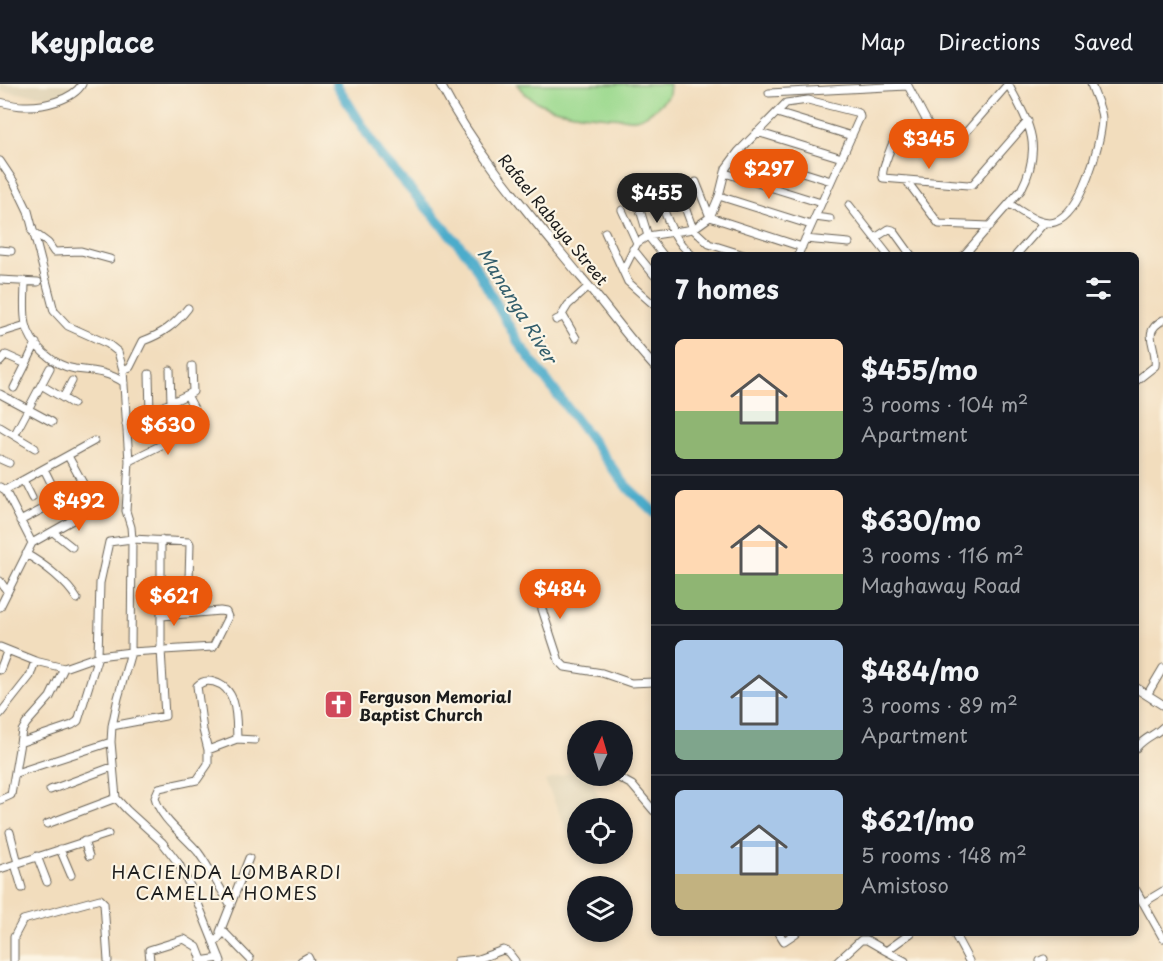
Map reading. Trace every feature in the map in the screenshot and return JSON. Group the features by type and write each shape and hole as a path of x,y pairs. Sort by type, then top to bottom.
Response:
{"main road":[{"name":"Rafael Rabaya Street","path":"440,84 467,131 498,176 589,286 627,337 651,363"},
{"path":"1139,690 1163,705"}],"street":[{"path":"0,102 25,106 49,103 63,99 79,89 82,84"},
{"path":"967,252 1021,190 1030,168 1033,140 1028,121 1008,84 955,145 899,140 892,145 882,172 883,178 974,184 1028,121"},
{"path":"1009,204 1044,223 1056,222 1068,213 1085,186 1102,118 1091,84"},
{"path":"769,93 907,85 941,145"},
{"path":"624,269 635,246 648,236 693,229 710,216 719,196 726,168 738,152 786,103 808,100 859,113 860,117 799,252"},
{"path":"777,113 852,136"},
{"path":"926,142 932,131"},
{"path":"757,132 842,158"},
{"path":"738,152 831,181"},
{"path":"0,161 28,211 54,311 68,326 108,344 118,352 123,370 129,461 126,511 132,539 131,652 112,726 112,767 116,798 162,842 179,864 218,936 250,959"},
{"path":"725,173 821,203"},
{"path":"906,180 940,227 990,226"},
{"path":"696,182 710,216 801,247"},
{"path":"677,186 693,229 709,244 734,252"},
{"path":"657,192 672,232 688,252"},
{"path":"719,196 812,225"},
{"path":"637,200 648,236 661,252"},
{"path":"849,205 886,252"},
{"path":"622,210 635,246 651,270"},
{"path":"815,217 830,219"},
{"path":"1019,252 1044,223"},
{"path":"875,238 889,229 893,230 909,252"},
{"path":"32,231 48,243 54,252 81,251 110,260"},
{"path":"605,232 628,282 651,302"},
{"path":"805,239 849,243"},
{"path":"0,250 11,251"},
{"path":"0,280 39,282"},
{"path":"25,282 26,325 36,343 50,360 63,368 105,373 124,383"},
{"path":"556,320 568,305 589,286"},
{"path":"123,370 130,367 143,341 163,333 188,308"},
{"path":"562,314 576,338"},
{"path":"1139,379 1155,366 1150,333 1152,328 1163,320"},
{"path":"0,333 26,325"},
{"path":"14,388 36,343"},
{"path":"0,362 6,355 26,363"},
{"path":"126,424 193,392 192,366"},
{"path":"15,434 50,368"},
{"path":"170,370 168,404 179,436"},
{"path":"149,374 150,413"},
{"path":"63,398 72,381"},
{"path":"41,385 73,404"},
{"path":"0,394 30,408 52,422"},
{"path":"188,395 196,412"},
{"path":"142,416 151,436"},
{"path":"0,427 35,448"},
{"path":"129,461 196,428"},
{"path":"32,543 3,489 94,441"},
{"path":"0,607 32,543 78,517 85,487 68,456"},
{"path":"0,459 9,463"},
{"path":"44,469 53,487"},
{"path":"23,480 33,498"},
{"path":"20,521 85,487"},
{"path":"53,532 72,547"},
{"path":"112,726 165,716 161,650 161,540"},
{"path":"21,742 72,725 78,720 98,656 100,584 108,544 111,541 187,540 190,544 188,614"},
{"path":"26,554 40,562 71,589 77,599"},
{"path":"0,581 7,591"},
{"path":"572,583 540,603 559,661 565,667 602,673 631,683 651,682"},
{"path":"0,647 7,652 64,668 98,656 213,647 228,617 226,612 220,611 162,616"},
{"path":"0,670 7,652"},
{"path":"0,714 30,676 35,661"},
{"path":"0,800 11,795 22,731 47,702 64,668"},
{"path":"1147,695 1163,668"},
{"path":"231,904 198,853 176,826 163,815 155,797 159,788 197,780 208,764 208,750 198,698 197,686 201,682 219,683 228,690 234,700 237,739"},
{"path":"1139,744 1145,737 1163,727"},
{"path":"208,750 237,739 255,741"},
{"path":"16,773 111,742"},
{"path":"50,790 112,767"},
{"path":"633,786 651,807"},
{"path":"47,824 116,798"},
{"path":"10,832 22,888"},
{"path":"0,869 108,834"},
{"path":"84,842 89,856"},
{"path":"60,849 70,875"},
{"path":"37,856 47,882"},
{"path":"150,961 149,950 184,939 196,947 201,961 220,960 218,936 249,858"},
{"path":"1143,903 1163,891"},
{"path":"1139,896 1163,938"},
{"path":"14,961 14,937 23,920 100,899 104,903 107,961"},
{"path":"891,955 908,936"},
{"path":"956,936 969,961"},
{"path":"838,961 861,940 867,940 905,961"},
{"path":"458,961 479,960 503,950 508,952 515,961"},
{"path":"301,961 308,957 310,961"}],"shaded area":[{"path":"0,84 73,84 64,94 50,96 0,91"},
{"path":"567,773 567,786 594,786 600,798 567,798 567,830 545,781"}],"green space":[{"path":"517,84 670,84 669,95 658,106 645,116 632,119 559,110 535,101"}],"waterway":[{"name":"Mananga River","path":"336,84 381,156 470,257 520,345 626,486 651,509"}],"place":[{"name":"Ferguson Memorial Baptist Church","path":"338,705"}],"district":[{"name":"HACIENDA LOMBARDI CAMELLA HOMES","path":"227,881"}]}
